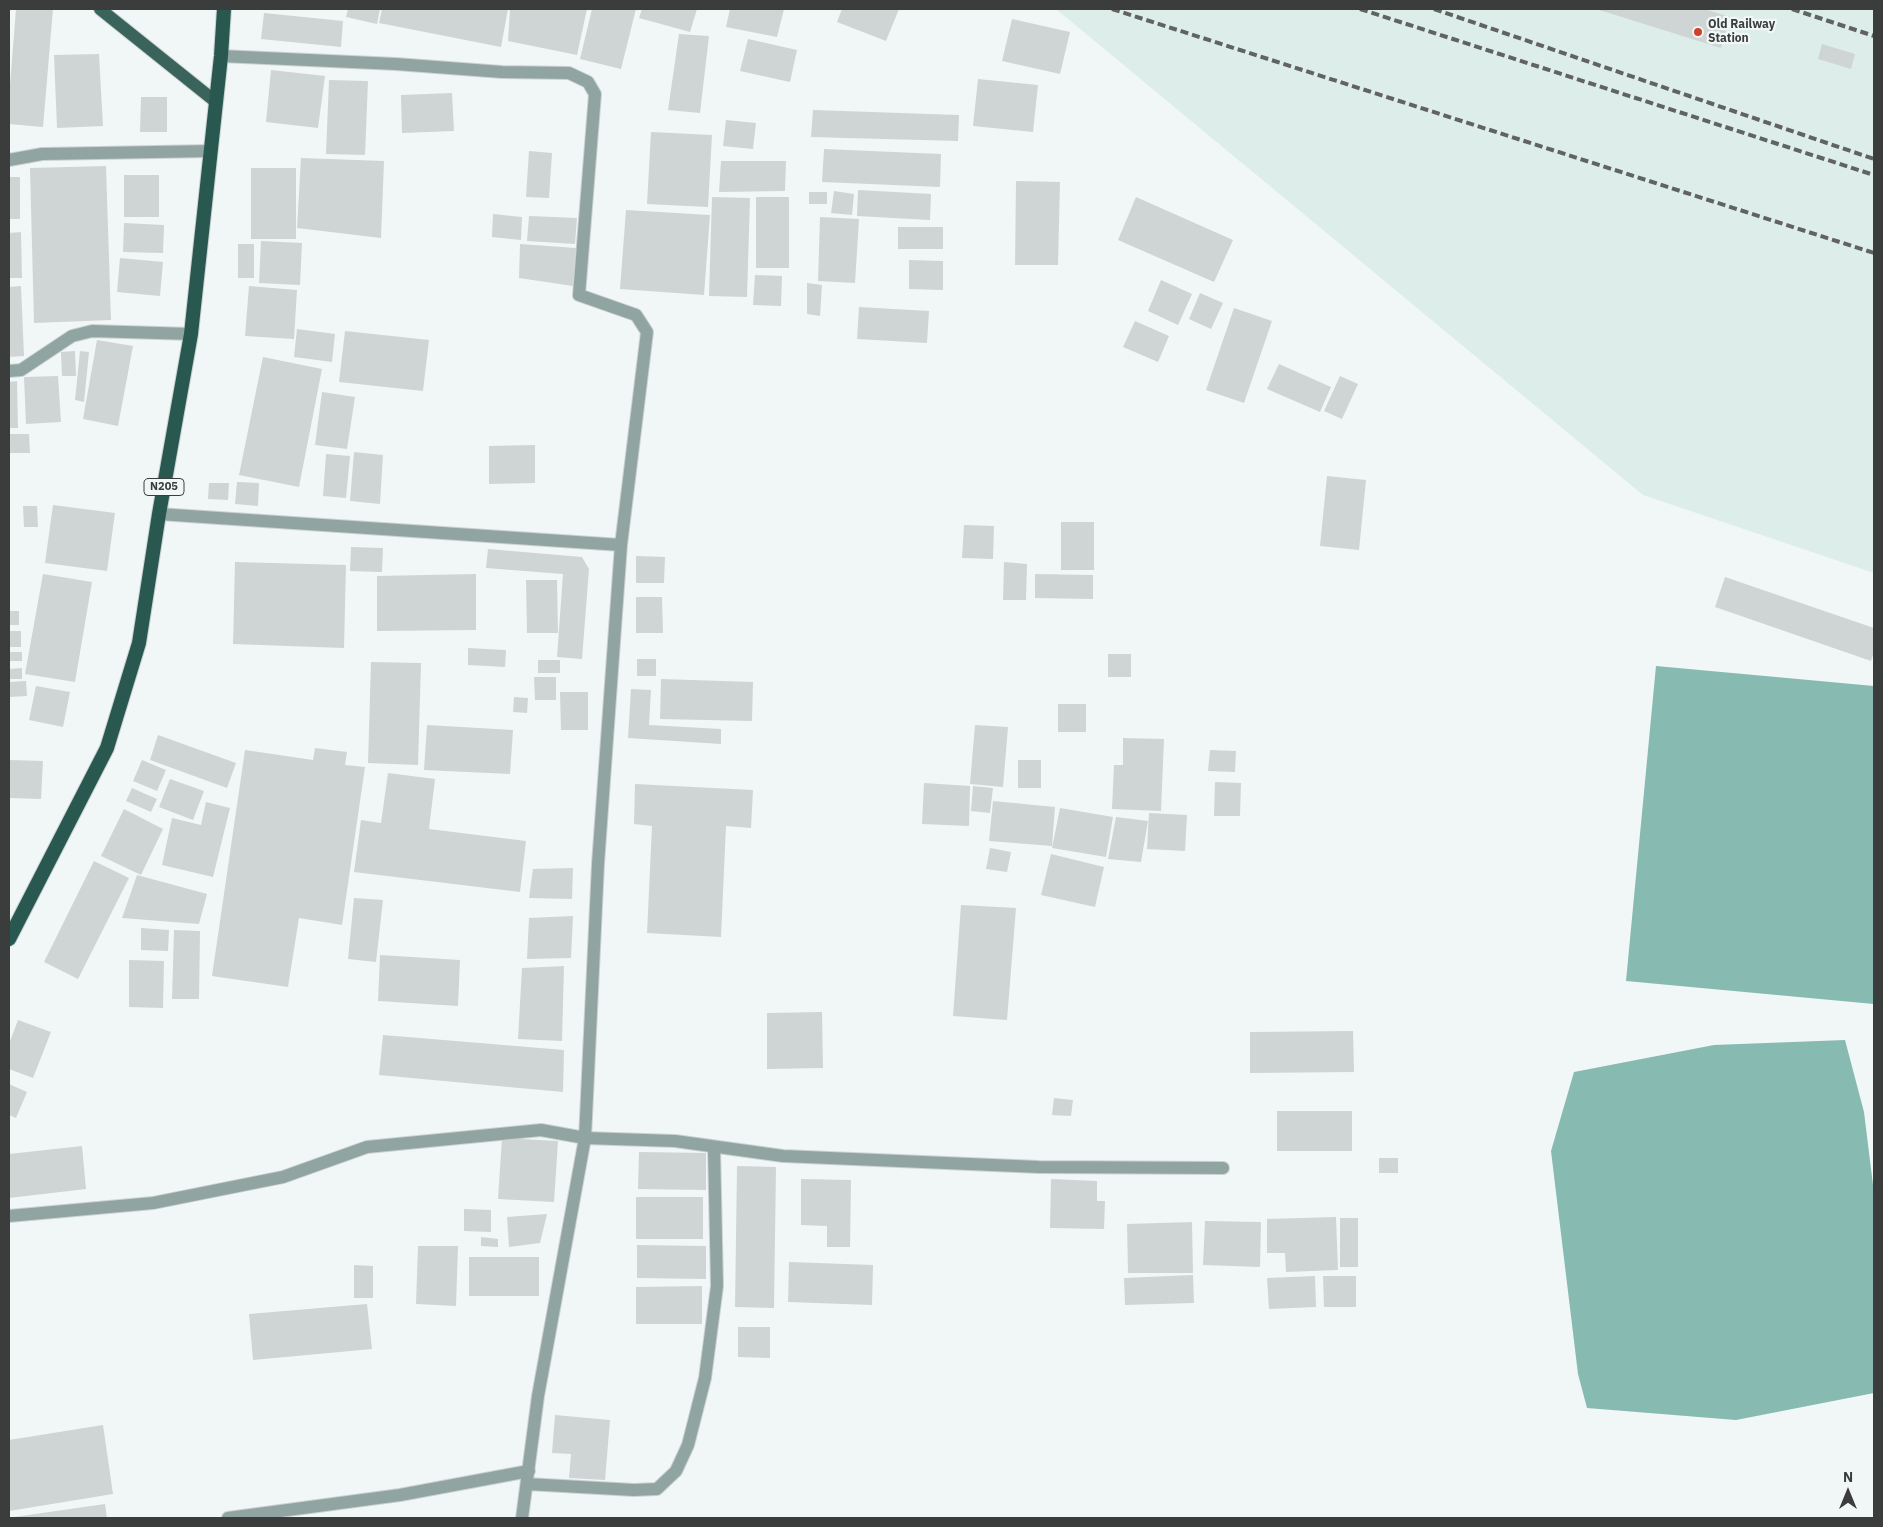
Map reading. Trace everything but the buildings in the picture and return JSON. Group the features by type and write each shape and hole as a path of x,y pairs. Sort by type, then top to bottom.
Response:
{"highway":[{"name":"N205","path":"9,939 106,748 140,643 159,514 191,334 221,56 224,9"}],"main road":[{"path":"100,9 216,102"}],"street":[{"path":"221,56 396,64 502,72 569,73 588,82 595,94 578,295 636,315 647,332 621,545 598,864 585,1138 538,1396 522,1518"},
{"path":"9,160 42,154 211,151"},
{"path":"9,371 21,370 72,336 92,331 191,334"},
{"path":"159,514 621,545"},
{"path":"9,1216 152,1203 283,1177 367,1147 541,1130 585,1138 675,1141 783,1156 1039,1167 1223,1168"},
{"path":"527,1484 634,1490 658,1489 676,1471 688,1445 705,1378 716,1286 714,1147"},
{"path":"228,1518 400,1495 528,1471"}],"shaded area":[{"path":"1056,9 1874,9 1874,573 1643,495"},
{"path":"1656,666 1874,686 1874,1004 1626,981"},
{"path":"1845,1040 1864,1112 1874,1193 1874,1393 1736,1420 1587,1408 1578,1374 1551,1151 1574,1072 1714,1045"}],"railway":[{"path":"1112,9 1874,253"},
{"path":"1360,9 1874,175"},
{"path":"1434,9 1874,159"},
{"path":"1792,9 1874,36"}],"place":[{"name":"Old Railway Station","path":"1698,32"}]}
